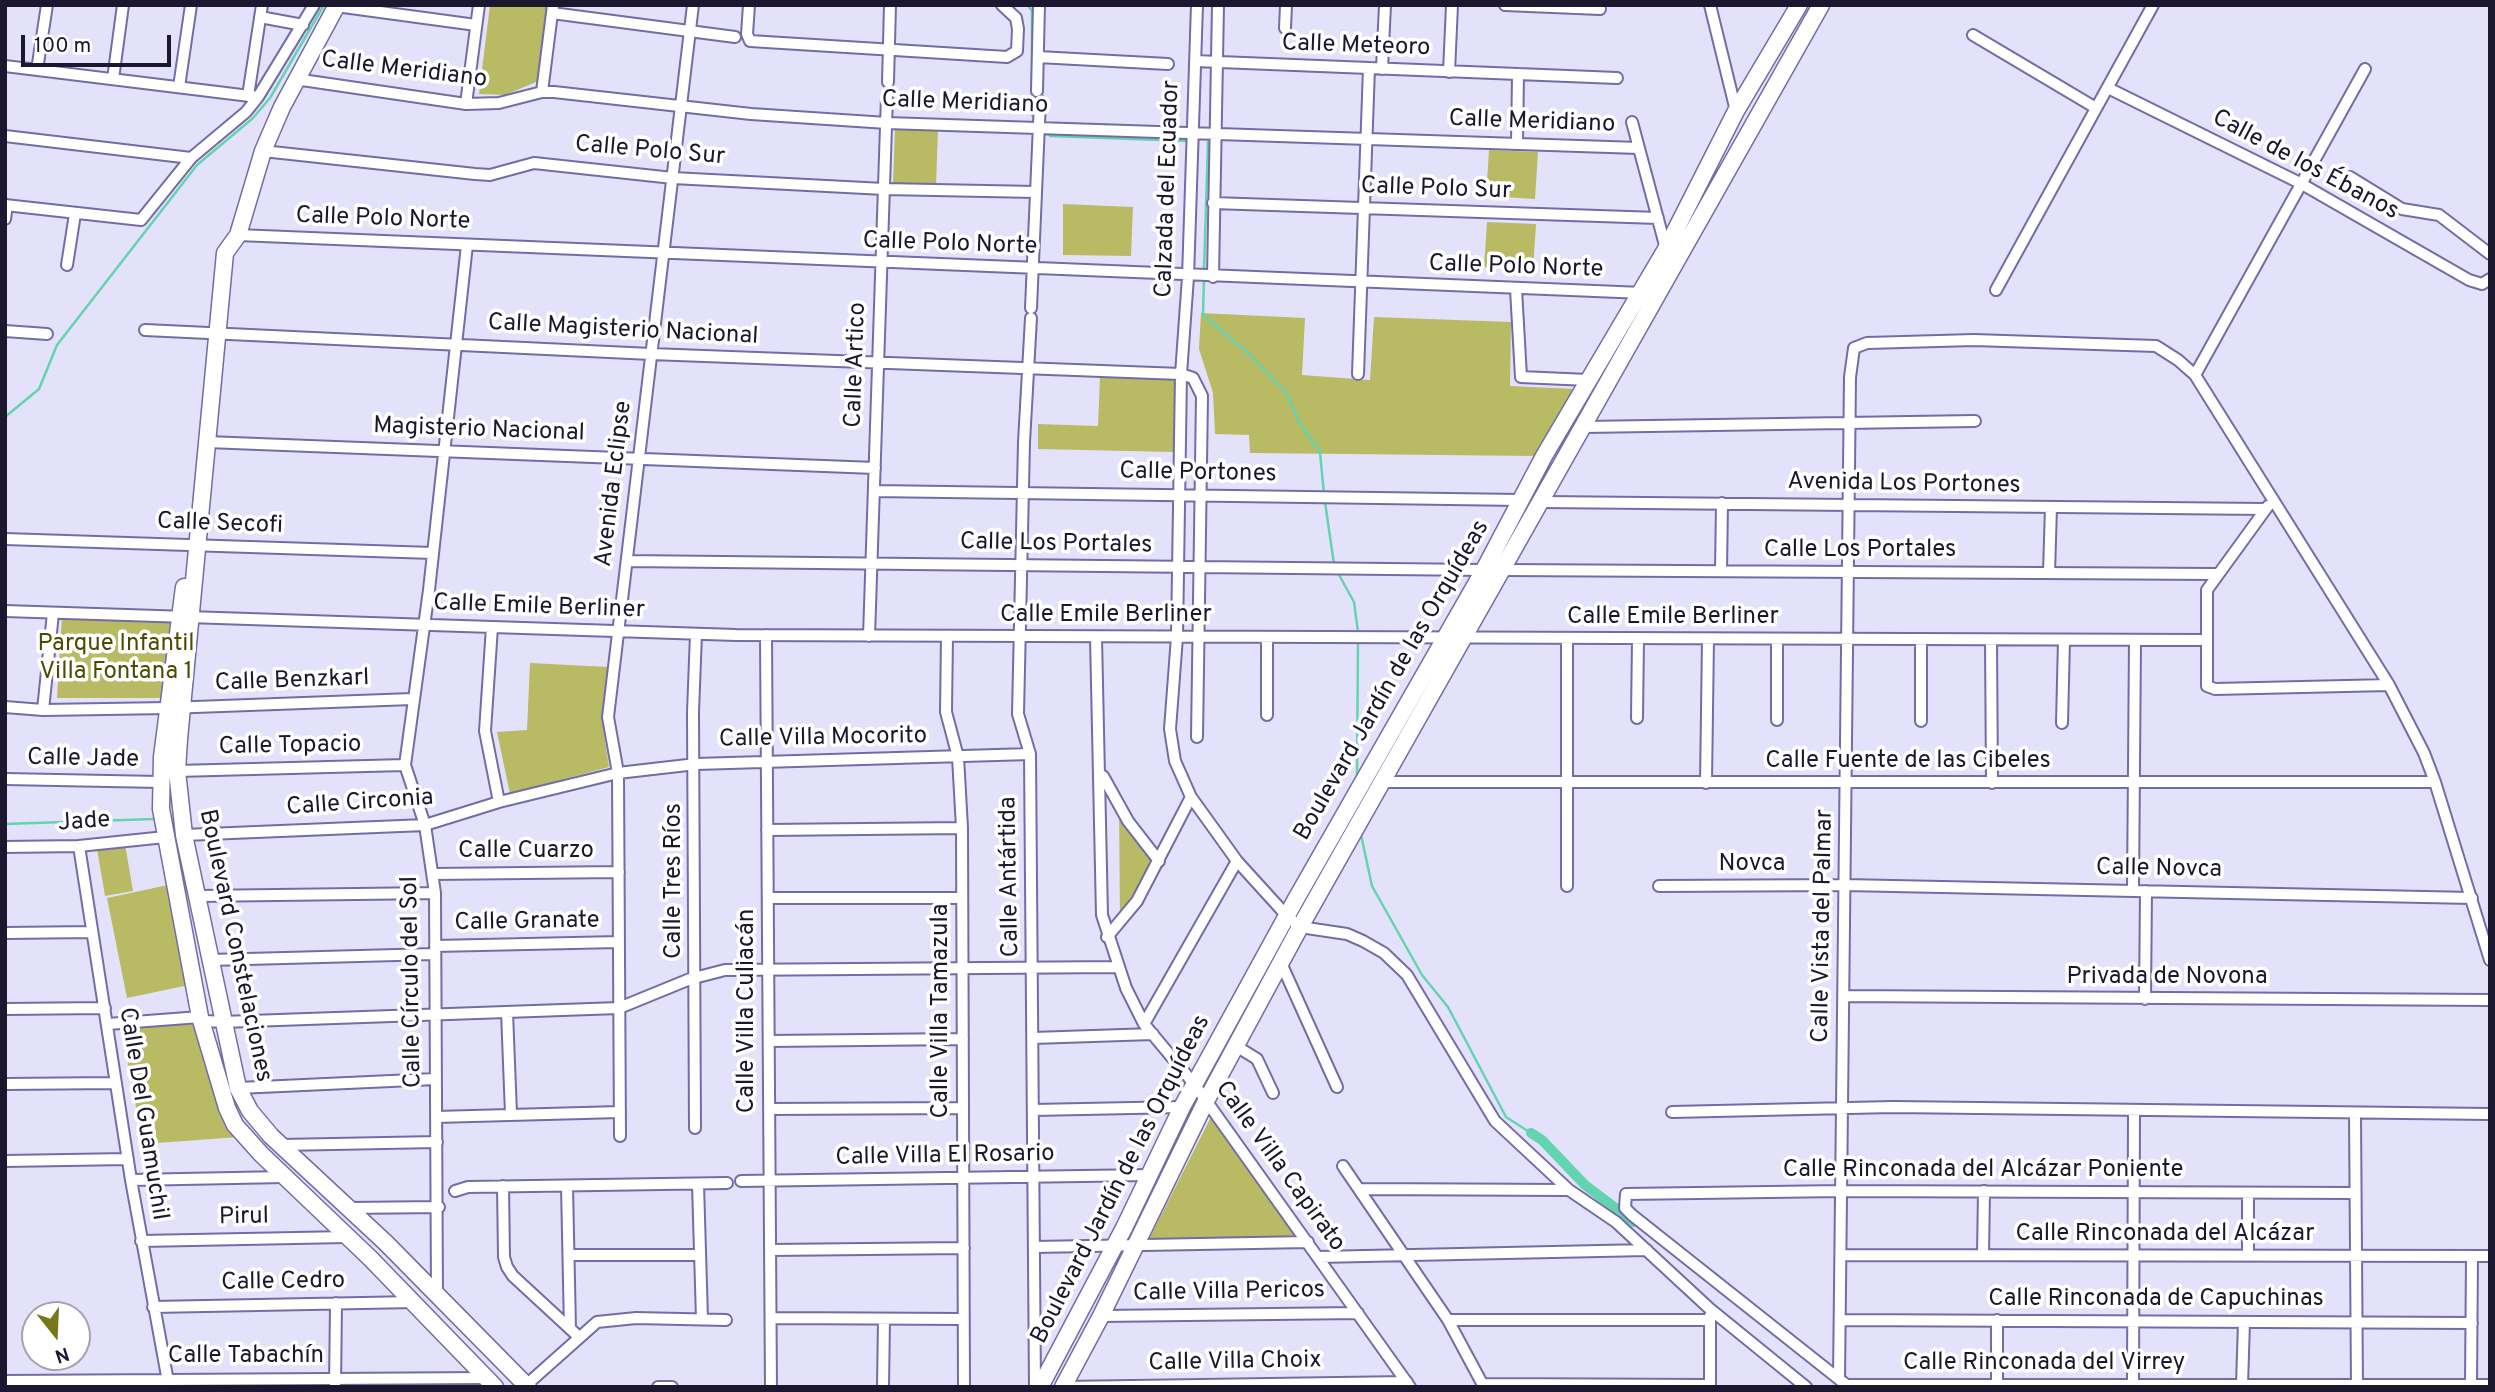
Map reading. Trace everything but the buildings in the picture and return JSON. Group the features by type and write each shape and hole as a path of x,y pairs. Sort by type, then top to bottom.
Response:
{"street":[{"path":"37,69 47,5"},
{"path":"113,79 123,5"},
{"path":"179,87 191,5"},
{"path":"253,96 262,5"},
{"path":"5,219 6,205 132,221 145,217 191,158 246,112 253,96 314,5"},
{"path":"466,104 479,5"},
{"name":"Avenida Eclipse","path":"620,1136 618,773 608,717 693,5"},
{"path":"748,5 747,34 750,41 993,57 1013,55 1019,43 1018,23 1002,5"},
{"path":"888,82 890,5"},
{"name":"Calle Antártida","path":"1037,1387 1030,754 1018,714 1023,492 1038,128 1039,5"},
{"name":"Calzada del Ecuador","path":"1196,5 1188,277 1181,374 1177,637 1170,729 1175,761 1191,797 1237,862 1300,927"},
{"name":"Calzada del Ecuador","path":"1213,277 1219,5"},
{"path":"1285,28 1286,5"},
{"path":"1382,69 1385,5"},
{"name":"Calle Meteoro","path":"1195,61 1448,72 1452,5"},
{"path":"1505,5 1600,9"},
{"path":"1710,5 1737,111"},
{"name":"Boulevard Jardín de las Orquídeas","path":"1037,1387 1150,1175 1182,1107 1287,916 1373,761 1446,638 1588,380 1666,249 1737,111 1799,5"},
{"name":"Boulevard Jardín de las Orquídeas","path":"1063,1387 1101,1316 1206,1101 1300,927 1821,5"},
{"path":"1996,290 2152,5"},
{"path":"336,6 476,25"},
{"name":"Boulevard Constelaciones","path":"336,6 295,79 263,151 238,235 225,253 198,525 175,707 160,782 161,809 165,837 212,1020 238,1088 258,1123 386,1243 526,1386"},
{"path":"542,92 552,9 735,37"},
{"path":"260,18 303,25"},
{"path":"1973,35 2095,108"},
{"path":"1038,57 1167,64"},
{"path":"5,66 253,96"},
{"path":"1358,374 1368,68"},
{"path":"2365,69 2195,375 2255,474 2269,506 2389,685 2435,782 2490,960"},
{"path":"1448,72 1617,78"},
{"path":"1517,144 1518,74"},
{"name":"Calle Meridiano","path":"295,79 466,104 499,103 542,92 751,114 887,123 1639,148"},
{"name":"Calle de los Ébanos","path":"2108,88 2300,183 2469,280 2486,282"},
{"name":"Calle Artico","path":"869,636 887,96"},
{"path":"1632,122 1666,249"},
{"path":"5,136 191,158"},
{"name":"Calle Polo Sur","path":"263,151 490,175 534,163 673,178 884,189 1036,192"},
{"path":"2350,177 2402,209 2439,215 2490,254"},
{"name":"Calle Polo Sur","path":"1213,203 1658,218"},
{"path":"67,265 75,214"},
{"name":"Calle Polo Norte","path":"238,235 1188,277 1660,294"},
{"name":"Calle Círculo del Sol","path":"437,1296 439,1207 434,1015 435,893 425,825 405,765 429,590 467,245"},
{"path":"1516,289 1521,377 1588,380"},
{"name":"Calle Magisterio Nacional","path":"145,330 1028,369"},
{"path":"5,331 47,334"},
{"name":"Calle Vista del Palmar","path":"1845,1384 1840,1320 1851,356 1854,348 1867,343 1974,340 2156,346 2195,375"},
{"path":"1028,369 1181,374 1193,379 1202,396 1198,737"},
{"path":"1584,427 1975,421"},
{"name":"Magisterio Nacional","path":"206,442 875,468"},
{"name":"Calle Portones","path":"874,491 1521,500"},
{"name":"Avenida Los Portones","path":"1542,502 2051,507 2269,506"},
{"path":"1721,570 1722,503"},
{"path":"2269,506 2218,573 2206,594 2209,688 2389,685"},
{"path":"2049,573 2051,507"},
{"name":"Calle Secofi","path":"5,540 433,553"},
{"name":"Calle Los Portales","path":"627,561 1484,570"},
{"name":"Calle Los Portales","path":"1502,570 2218,573"},
{"name":"Calle Emile Berliner","path":"5,611 766,635 2206,640"},
{"path":"43,710 53,613"},
{"path":"492,627 485,731 499,802"},
{"name":"Calle Tres Ríos","path":"695,1128 696,764 693,712 696,634"},
{"name":"Calle Villa Culiacán","path":"766,635 771,1387"},
{"name":"Calle Villa Tamazula","path":"947,636 946,712 958,757 962,828 964,1387"},
{"name":"Calle Villa Capirato","path":"1096,636 1095,705 1101,770 1102,915 1118,967 1144,1024 1195,1085 1408,1384"},
{"path":"1267,637 1267,715"},
{"path":"1567,638 1567,886"},
{"path":"1637,718 1638,638"},
{"path":"1706,783 1708,639"},
{"path":"1777,639 1777,720"},
{"path":"1921,639 1921,721"},
{"path":"1991,640 1992,783"},
{"path":"2062,723 2064,640"},
{"path":"2133,891 2135,640"},
{"name":"Calle Benzkarl","path":"5,707 43,710 412,699"},
{"name":"Boulevard Constelaciones","path":"175,707 180,807 211,960 212,1020"},
{"name":"Calle Villa Mocorito","path":"618,773 696,764 1030,754"},
{"name":"Calle Topacio","path":"177,771 405,765"},
{"path":"1101,770 1128,821 1159,861"},
{"name":"Calle Circonia","path":"184,835 425,825 499,802 618,773"},
{"name":"Calle Jade","path":"5,779 160,782"},
{"name":"Calle Fuente de las Cibeles","path":"1382,782 2435,782"},
{"path":"1107,937 1137,901 1191,797"},
{"path":"161,809 180,807"},
{"path":"768,830 962,828"},
{"name":"Jade","path":"5,847 79,846 165,837"},
{"name":"Calle Del Guamuchil","path":"79,846 141,1241 168,1382"},
{"path":"1144,1024 1237,862"},
{"name":"Calle Cuarzo","path":"433,874 619,872"},
{"name":"Novca","path":"1659,886 1845,886"},
{"name":"Calle Novca","path":"1845,886 2472,898"},
{"path":"2145,999 2146,891"},
{"path":"197,896 435,893"},
{"path":"768,898 962,898"},
{"path":"1300,927 1347,934 1384,953 1412,981 1495,1121 1569,1190 1582,1196 1647,1250 1710,1315 1806,1387"},
{"path":"5,933 91,932"},
{"name":"Calle Granate","path":"211,960 619,942"},
{"path":"1281,963 1337,1087"},
{"path":"108,1024 620,1008 696,977 725,970 1118,967"},
{"name":"Privada de Novona","path":"1844,996 2490,1000"},
{"path":"5,1009 104,1008"},
{"path":"507,1012 511,1114"},
{"path":"212,1020 219,1084 235,1125 415,1302 491,1382"},
{"path":"1032,1038 1153,1034"},
{"path":"769,1041 962,1039"},
{"path":"1236,1046 1257,1059 1273,1093"},
{"path":"238,1088 435,1079"},
{"path":"5,1084 116,1083"},
{"path":"1032,1110 1182,1107"},
{"path":"1672,1112 1843,1111 1894,1107 2356,1115 2490,1114"},
{"path":"769,1109 963,1108"},
{"path":"2133,1386 2134,1111"},
{"path":"436,1117 620,1112"},
{"path":"2356,1115 2357,1386"},
{"path":"281,1145 437,1142"},
{"path":"5,1161 128,1159"},
{"path":"1343,1166 1448,1320 1483,1385 1710,1386 1710,1315"},
{"name":"Calle Villa El Rosario","path":"741,1181 1150,1175"},
{"path":"131,1180 285,1177"},
{"path":"455,1191 468,1187 727,1183"},
{"path":"698,1184 702,1319"},
{"path":"503,1186 504,1257 507,1266 513,1276 574,1333"},
{"path":"568,1186 574,1333"},
{"path":"1359,1189 1569,1190"},
{"path":"1983,1255 1984,1191"},
{"name":"Calle Rinconada del Alcázar Poniente","path":"1845,1384 1625,1208 1624,1199 1630,1192 2356,1193"},
{"path":"2248,1193 2248,1256"},
{"path":"348,1208 439,1207"},
{"name":"Pirul","path":"141,1241 347,1237"},
{"path":"1034,1247 1308,1242"},
{"path":"370,1258 386,1243"},
{"path":"770,1250 964,1248"},
{"path":"1318,1257 1647,1250"},
{"path":"570,1255 700,1255"},
{"name":"Calle Rinconada del Alcázar","path":"1841,1255 2490,1256"},
{"path":"2471,1385 2472,1256"},
{"name":"Calle Cedro","path":"153,1307 415,1302"},
{"path":"336,1303 336,1382"},
{"name":"Calle Villa Pericos","path":"1101,1316 1359,1313"},
{"path":"1448,1320 1710,1315"},
{"path":"771,1318 963,1319"},
{"path":"883,1387 884,1319"},
{"path":"526,1386 574,1333 591,1324 605,1320 726,1320"},
{"name":"Calle Rinconada de Capuchinas","path":"1840,1320 2472,1323"},
{"path":"1997,1320 1997,1384"},
{"path":"2242,1385 2244,1322"},
{"name":"Calle Tabachín","path":"5,1381 491,1382"},
{"name":"Calle Villa Choix","path":"1063,1387 1408,1384"},
{"name":"Calle Rinconada del Virrey","path":"1845,1384 2490,1385"},
{"path":"657,1387 672,1387"}],"green space":[{"path":"490,5 549,5 541,80 505,95 479,94"},
{"path":"895,128 938,129 936,186 893,185"},
{"path":"1489,150 1538,152 1535,199 1486,196"},
{"path":"1063,204 1133,207 1131,256 1063,255"},
{"path":"1487,222 1536,224 1533,270 1484,267"},
{"path":"1201,313 1305,318 1302,375 1370,380 1374,317 1511,322 1510,386 1576,389 1535,456 1250,453 1249,435 1215,434 1213,393 1199,349"},
{"path":"1100,375 1177,379 1173,452 1038,449 1038,424 1098,426"},
{"name":"Parque Infantil Villa Fontana 1","path":"62,617 170,621 162,698 57,698"},
{"path":"530,663 608,667 603,727 609,767 510,794 497,732 527,730"},
{"path":"1119,799 1136,833 1164,866 1120,922"},
{"path":"125,844 133,891 105,896 97,849"},
{"path":"168,885 189,985 127,998 107,898"},
{"path":"203,1024 239,1137 143,1144 121,1026"},
{"path":"1212,1115 1303,1239 1149,1239"}],"waterway":[{"path":"5,417 39,389 57,345 197,165 253,118 270,98 324,5"},
{"path":"1028,5 1032,11 1032,115"},
{"path":"1050,136 1188,141"},
{"path":"1204,271 1208,142"},
{"path":"1204,278 1203,315 1247,352 1286,392 1299,422 1320,452 1324,495"},
{"path":"1325,502 1334,564"},
{"path":"1338,573 1354,602 1358,632"},
{"path":"1357,779 1358,639"},
{"path":"5,824 154,819"},
{"path":"1361,835 1372,886 1422,975 1448,1007 1506,1117 1531,1133"},
{"path":"1531,1133 1542,1140 1585,1185 1634,1222"}]}
